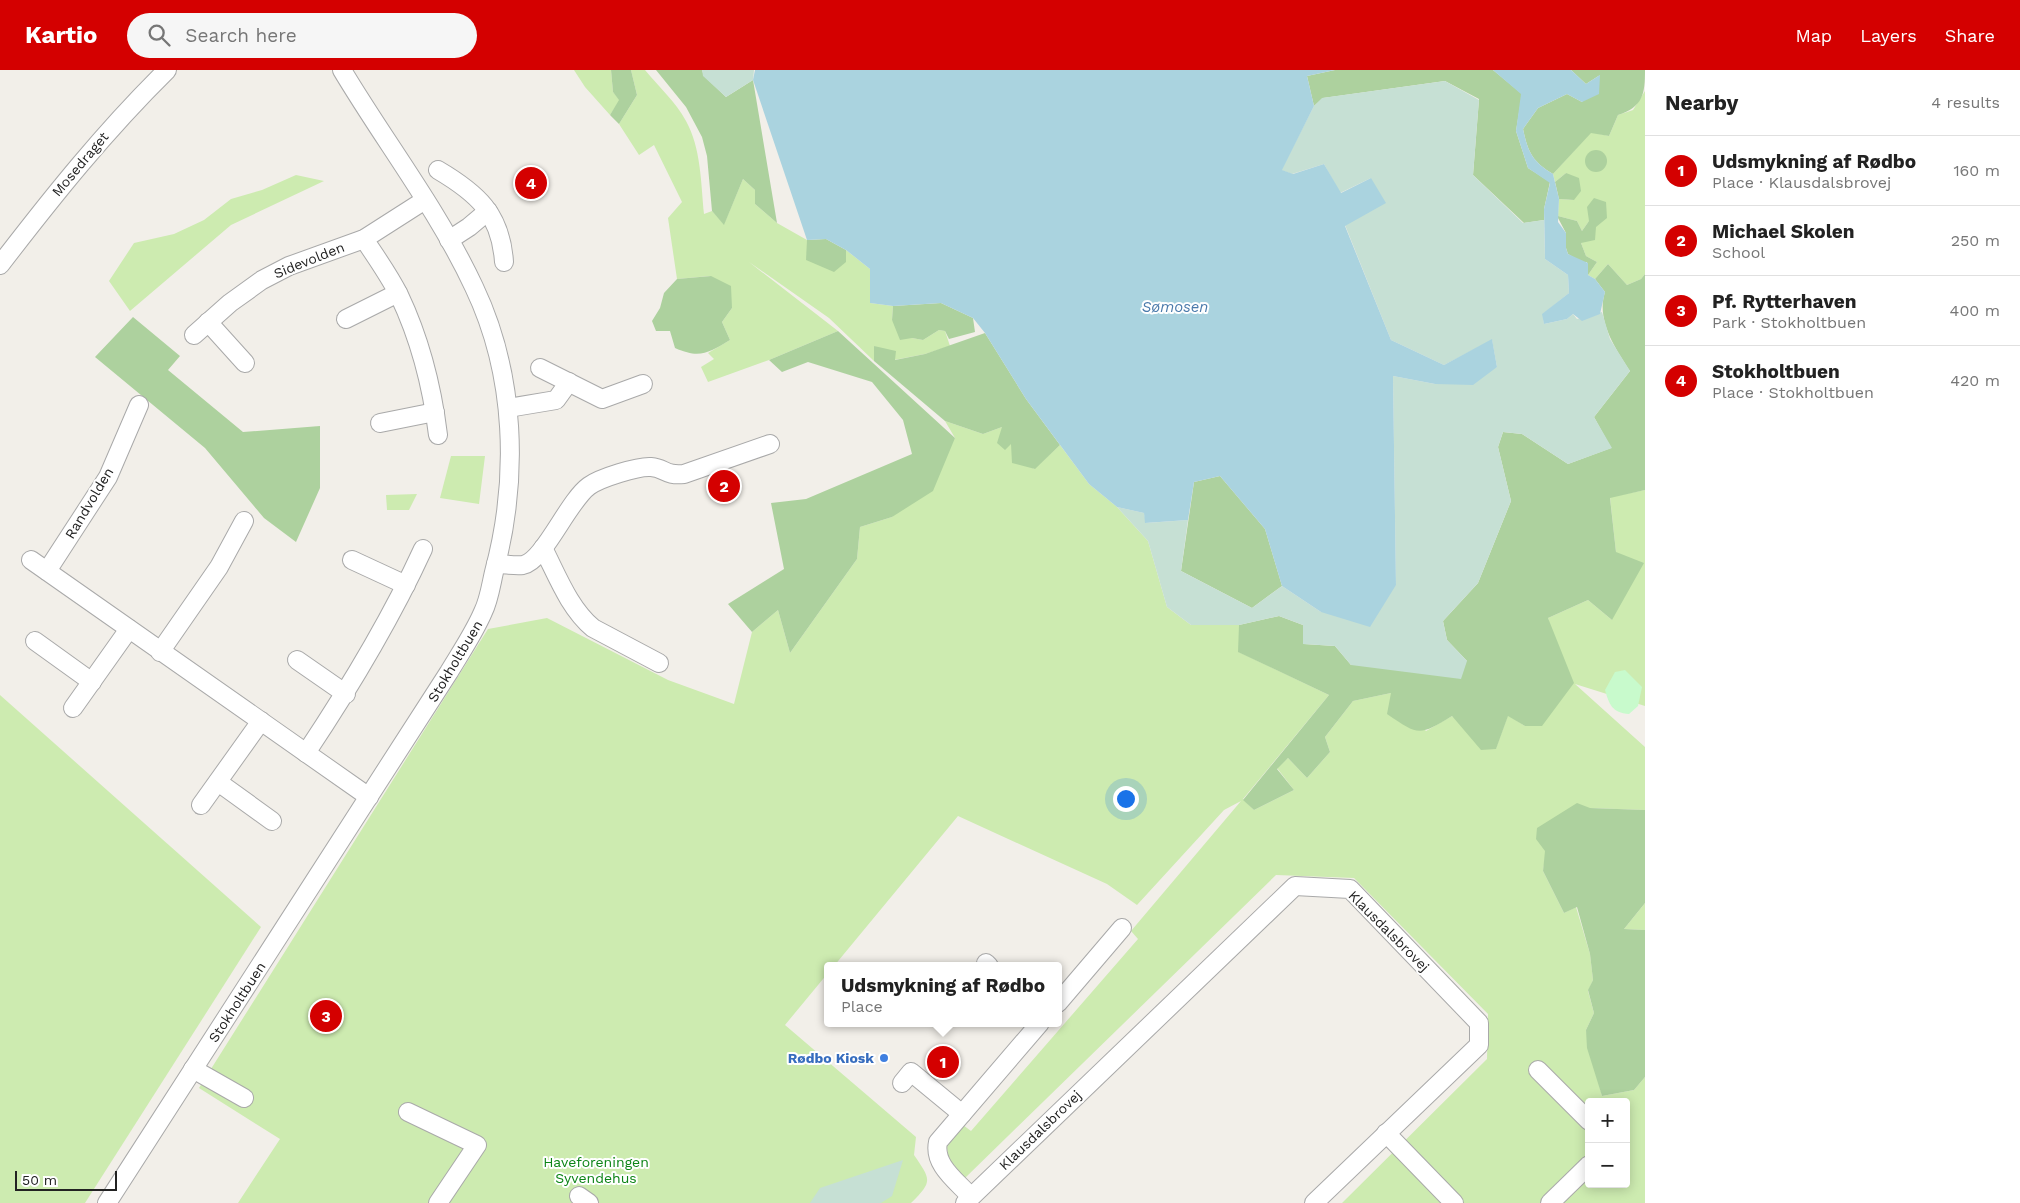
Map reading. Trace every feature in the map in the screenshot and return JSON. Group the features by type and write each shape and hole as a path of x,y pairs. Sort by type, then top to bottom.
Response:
{"street":[{"name":"Mosedraget","path":"0,265 63,183 108,130 167,70"},
{"name":"Stokholtbuen","path":"107,1203 450,672 484,611 505,525 509,488 508,408 496,347 474,288 449,240 342,70"},
{"path":"438,170 459,182 480,200 488,211 500,235 504,262"},
{"name":"Sidevolden","path":"194,335 230,303 262,280 289,266 364,239 425,200"},
{"path":"449,240 469,227 488,211"},
{"path":"364,239 398,293 415,332 427,371 438,435"},
{"path":"346,319 398,293"},
{"path":"208,322 245,363"},
{"path":"540,368 602,399 643,384"},
{"path":"508,408 556,400 570,382"},
{"name":"Randvolden","path":"47,571 108,477 139,405"},
{"path":"380,423 435,412"},
{"path":"496,564 524,565 543,548 574,502 590,485 636,468 653,467 671,476 684,474 770,444"},
{"path":"160,652 219,567 244,520"},
{"path":"543,548 575,608 585,622 659,663"},
{"path":"306,753 346,694 406,585 423,549"},
{"path":"31,560 369,797"},
{"path":"352,560 406,585"},
{"path":"73,708 129,629"},
{"path":"35,641 92,682"},
{"path":"297,660 346,694"},
{"path":"201,805 261,721"},
{"path":"218,782 272,821"},
{"name":"Klausdalsbrovej","path":"1037,1027 938,1142 936,1152 939,1161 968,1200 1295,886 1350,889 1479,1023 1479,1045 1314,1203"},
{"path":"1062,998 1122,928"},
{"path":"193,1069 244,1098"},
{"path":"1538,1070 1585,1116"},
{"path":"902,1083 911,1072 962,1114"},
{"path":"408,1112 477,1145 438,1203"},
{"path":"1386,1133 1454,1203"},
{"path":"1550,1203 1585,1168"}],"green space":[{"path":"574,70 611,70 613,92 620,100 610,115 585,87"},
{"path":"611,70 631,70 637,95 619,124 610,115 619,100 613,92"},
{"path":"631,70 645,70 672,101 686,121 695,143 701,178 704,214 712,211 724,224 743,179 755,190 755,204 777,223 807,240 807,260 846,262 846,250 870,269 870,303 893,306 892,320 912,338 923,340 939,330 945,331 950,346 925,354 894,360 874,346 874,361 829,318 749,262 838,331 769,360 708,382 701,367 714,359 708,353 730,340 722,322 732,308 710,276 677,279 668,218 682,202 654,145 639,155 619,124 637,95"},
{"path":"656,70 702,70 704,76 726,97 753,80 777,223 755,204 755,190 743,179 724,225 712,211 707,156 702,137 686,107"},
{"path":"702,70 754,70 753,80 726,97 703,76"},
{"path":"1335,70 1493,70 1522,94 1516,131 1528,168 1550,182 1544,209 1544,220 1524,223 1473,175 1479,99 1445,81 1323,98 1314,106 1307,76"},
{"path":"1571,70 1645,70 1643,93 1638,104 1618,115 1609,136 1591,133 1553,174 1540,165 1532,155 1523,129 1538,108 1567,94 1582,102 1600,75 1586,84"},
{"path":"1445,81 1479,100 1473,175 1523,223 1544,220 1545,259 1568,275 1569,293 1543,314 1544,324 1567,319 1573,314 1577,319 1602,312 1610,339 1630,371 1594,417 1612,448 1568,464 1522,434 1503,432 1498,447 1511,501 1478,583 1443,621 1447,640 1467,661 1461,679 1351,665 1335,646 1303,644 1303,625 1279,616 1239,625 1191,625 1167,607 1148,541 1117,507 1144,513 1146,523 1188,520 1181,571 1252,608 1282,586 1321,612 1396,585 1393,376 1435,384 1497,367 1492,340 1444,365 1391,340 1345,225 1371,178 1340,193 1324,164 1292,174 1281,170 1314,106 1322,98"},
{"path":"1645,91 1645,274 1641,279 1627,285 1608,264 1595,279 1588,275 1597,262 1586,256 1581,243 1589,221 1582,231 1577,221 1558,216 1559,199 1574,200 1566,173 1555,182 1553,174 1591,132 1609,136 1618,115 1633,110"},
{"path":"1596,150 1604,153 1607,161 1604,169 1596,172 1588,169 1585,161 1588,153"},
{"path":"1566,173 1579,178 1581,191 1574,200 1559,199 1555,182"},
{"path":"296,175 324,181 231,225 130,311 109,281 134,243 174,234 204,220 231,199 262,190"},
{"path":"1594,198 1606,202 1607,218 1596,227 1595,240 1581,243 1586,256 1597,262 1588,275 1587,262 1582,262 1568,254 1566,233 1558,216 1577,221 1582,231 1589,221 1587,207"},
{"path":"826,239 846,250 846,262 834,272 806,260 807,240"},
{"path":"1608,264 1627,285 1641,279 1645,274 1645,490 1610,498 1616,552 1644,563 1612,620 1588,600 1548,618 1574,683 1542,726 1525,726 1508,716 1496,749 1481,750 1452,716 1425,730 1413,730 1387,714 1391,693 1353,701 1325,737 1330,752 1307,778 1288,758 1277,769 1294,790 1254,810 1243,800 1329,695 1238,652 1239,625 1279,616 1303,625 1304,644 1335,646 1351,665 1467,661 1447,640 1443,621 1478,583 1511,501 1498,447 1503,432 1522,434 1568,464 1611,448 1594,417 1630,371 1608,333 1603,313 1605,292 1595,279"},
{"path":"711,276 731,286 732,308 722,322 730,340 710,351 698,354 675,348 670,331 656,331 652,321 660,308 664,293 677,279"},
{"path":"941,303 973,318 975,332 949,339 945,331 939,330 923,340 912,338 900,340 892,320 893,306"},
{"path":"133,317 180,356 168,370 243,432 320,426 320,488 296,542 264,518 205,448 95,357"},
{"path":"838,331 955,438 933,491 892,517 860,527 857,559 790,653 778,610 752,632 728,604 784,569 771,503 806,499 912,454 903,420 872,382 808,362 782,372 769,360"},
{"path":"985,333 1026,399 1060,445 1035,469 1012,463 1011,444 1005,450 997,443 1002,427 983,434 945,421 874,361 874,346 896,351 895,360 925,354"},
{"name":"Haveforeningen Syvendehus","path":"945,421 983,434 1002,427 1011,443 1034,469 1060,445 1089,484 1117,507 1148,541 1167,607 1191,625 1239,625 1239,652 1329,695 1243,799 1254,810 1294,790 1277,768 1288,758 1307,778 1330,752 1325,737 1353,701 1391,693 1426,731 1452,716 1496,748 1508,715 1525,726 1552,634 1548,618 1588,600 1612,620 1616,552 1610,497 1645,490 1645,706 1575,684 1645,747 1645,810 1590,808 1546,851 1543,871 1564,913 1576,907 1590,954 1593,980 1588,991 1594,1013 1586,1030 1602,1096 1634,1090 1645,1077 1645,1203 1342,1203 1487,1059 1488,1014 1354,878 1276,875 965,1178 948,1158 947,1146 963,1125 971,1131 1138,939 1131,931 1241,801 1224,810 1137,905 1107,884 958,816 837,962 824,962 824,978 785,1025 916,1137 914,1155 924,1170 927,1180 923,1190 911,1203 238,1203 280,1139 199,1088 488,629 547,618 668,680 734,704 752,632 778,610 790,653 857,559 860,527 892,517 955,438"},
{"path":"451,456 485,456 479,504 440,498"},
{"path":"1220,476 1265,529 1282,586 1252,608 1181,571 1194,482"},
{"path":"417,494 409,510 387,510 386,495"},
{"path":"1625,670 1642,687 1638,706 1629,714 1619,712 1612,707 1605,690 1615,672"},
{"path":"0,695 261,927 85,1203 0,1203"},
{"path":"1577,803 1590,808 1645,810 1645,903 1624,929 1645,930 1645,1077 1634,1090 1602,1096 1587,1048 1586,1030 1594,1013 1588,990 1593,980 1590,954 1577,907 1564,913 1543,871 1545,851 1536,839 1537,828"},
{"path":"1645,903 1645,930 1624,929"},
{"path":"903,1160 892,1196 881,1203 810,1203 820,1188"}],"water":[{"name":"Sømosen","path":"755,70 1335,70 1307,76 1314,106 1282,170 1293,174 1324,164 1341,193 1371,178 1386,203 1345,226 1391,340 1444,365 1492,339 1497,367 1473,385 1435,384 1393,376 1396,585 1370,627 1321,612 1282,586 1265,529 1220,476 1194,482 1188,520 1145,523 1144,513 1117,507 1089,484 1026,399 985,333 973,318 941,303 893,306 870,303 870,269 846,250 826,239 807,240 753,80"},
{"path":"1493,70 1571,70 1586,84 1600,75 1599,94 1582,102 1567,94 1538,108 1523,129 1532,155 1540,165 1553,174 1559,199 1558,222 1566,233 1568,254 1588,263 1588,275 1595,279 1605,292 1600,314 1582,321 1573,314 1567,319 1544,324 1542,314 1569,293 1568,275 1545,259 1544,209 1550,183 1528,168 1516,131 1521,94"}],"place":[{"name":"Stokholtbuen","path":"531,183"},
{"name":"Michael Skolen","path":"724,486"},
{"name":"Pf. Rytterhaven","path":"326,1016"},
{"name":"Rødbo Kiosk","path":"884,1058"},
{"name":"Udsmykning af Rødbo","path":"943,1062"}]}
